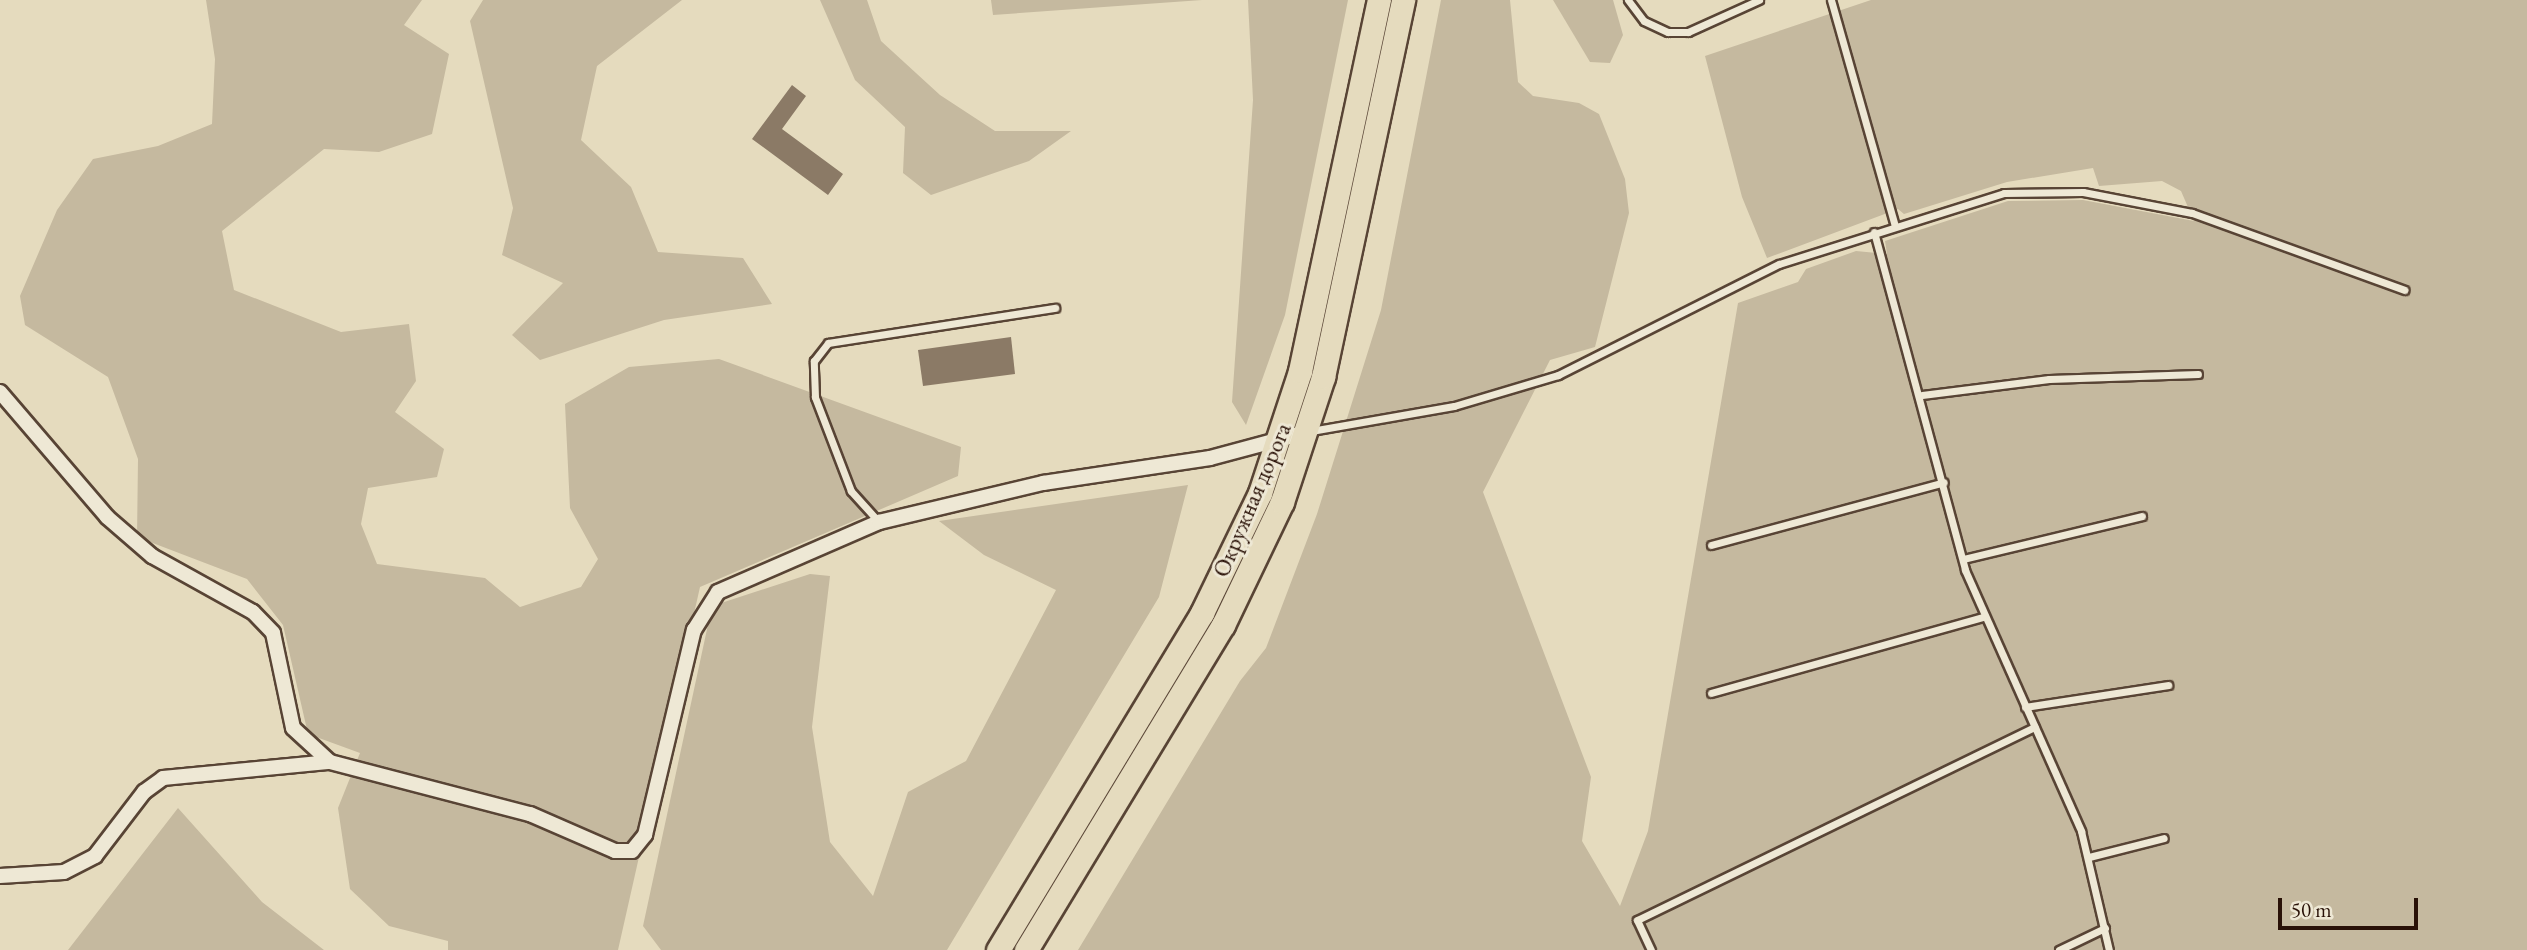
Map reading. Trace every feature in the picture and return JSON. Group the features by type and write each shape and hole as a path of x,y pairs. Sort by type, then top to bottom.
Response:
{"main road":[{"name":"Окружная дорога","path":"998,950 1202,613 1279,442 1311,323 1379,0"},
{"name":"Окружная дорога","path":"1026,950 1223,625 1278,512 1307,432 1403,0"}],"street":[{"path":"0,392 107,517 152,556 227,592 260,619 273,634 293,728 330,762"},
{"path":"0,876 64,872 95,856 144,792 163,778 330,762 517,811 615,852 632,851 645,835 705,608 718,592 878,522 1043,483 1279,442 1307,432"}],"lane":[{"path":"1628,0 1644,21 1668,32 1688,32 1759,0"},
{"path":"1831,0 1895,226"},
{"path":"1307,432 1454,407 1558,375 1752,275 1874,232 2004,193 2082,192 2226,224 2405,290"},
{"path":"1874,232 1922,395 1963,559 1983,617 2035,727 2089,857 2109,950"},
{"path":"878,522 850,491 815,397 814,361 828,343 1055,308"},
{"path":"1922,395 2049,379 2198,374"},
{"path":"1711,545 1944,482"},
{"path":"1963,559 2142,516"},
{"path":"1711,693 1983,617"},
{"path":"2025,707 2168,685"},
{"path":"1651,950 1637,920 2035,727"},
{"path":"2089,857 2164,838"},
{"path":"2059,950 2105,928"}],"shaded area":[{"path":"206,0 422,0 404,25 449,54 432,134 379,152 324,149 222,231 234,290 341,332 409,324 416,381 395,412 444,449 437,477 368,488 361,524 377,564 485,578 520,607 581,587 598,559 570,508 565,404 629,367 719,359 961,447 958,476 700,587 618,950 448,950 448,941 389,926 350,889 338,808 360,753 308,734 283,625 247,579 137,537 138,459 108,377 25,325 20,296 57,210 93,159 158,146 212,124 215,59"},
{"path":"483,0 682,0 597,66 581,140 631,187 658,252 743,258 772,304 664,320 540,360 512,335 563,283 502,255 513,208 470,21"},
{"path":"820,0 867,0 881,41 940,95 995,131 1071,131 1029,161 931,195 903,173 905,127 855,80"},
{"path":"991,0 1202,0 993,15"},
{"path":"1248,0 1348,0 1285,315 1246,425 1232,402 1253,100"},
{"path":"1441,0 1510,0 1518,82 1533,96 1579,103 1599,114 1625,179 1629,213 1595,347 1550,360 1483,492 1591,777 1582,841 1620,906 1648,831 1738,303 1798,282 1806,269 1856,251 1887,254 1885,241 2008,201 2083,200 2194,221 2181,191 2162,181 2099,186 2093,168 2007,182 1904,214 1898,209 1767,258 1742,197 1705,56 1871,0 2527,0 2527,950 1078,950 1240,681 1266,648 1317,514 1381,310"},
{"path":"1553,0 1613,0 1623,35 1610,63 1590,62"},
{"path":"1188,485 1159,597 947,950 661,950 643,926 712,606 810,574 830,576 812,727 830,842 873,896 908,792 966,761 1056,590 984,555 939,521"},
{"path":"1271,490 1276,492 1215,620 1015,950 1009,950"},
{"path":"178,808 262,902 324,950 68,950"}],"building":[{"path":"792,85 806,96 782,129 843,174 828,195 752,139"},
{"path":"1011,337 1015,374 923,386 918,350"}]}
